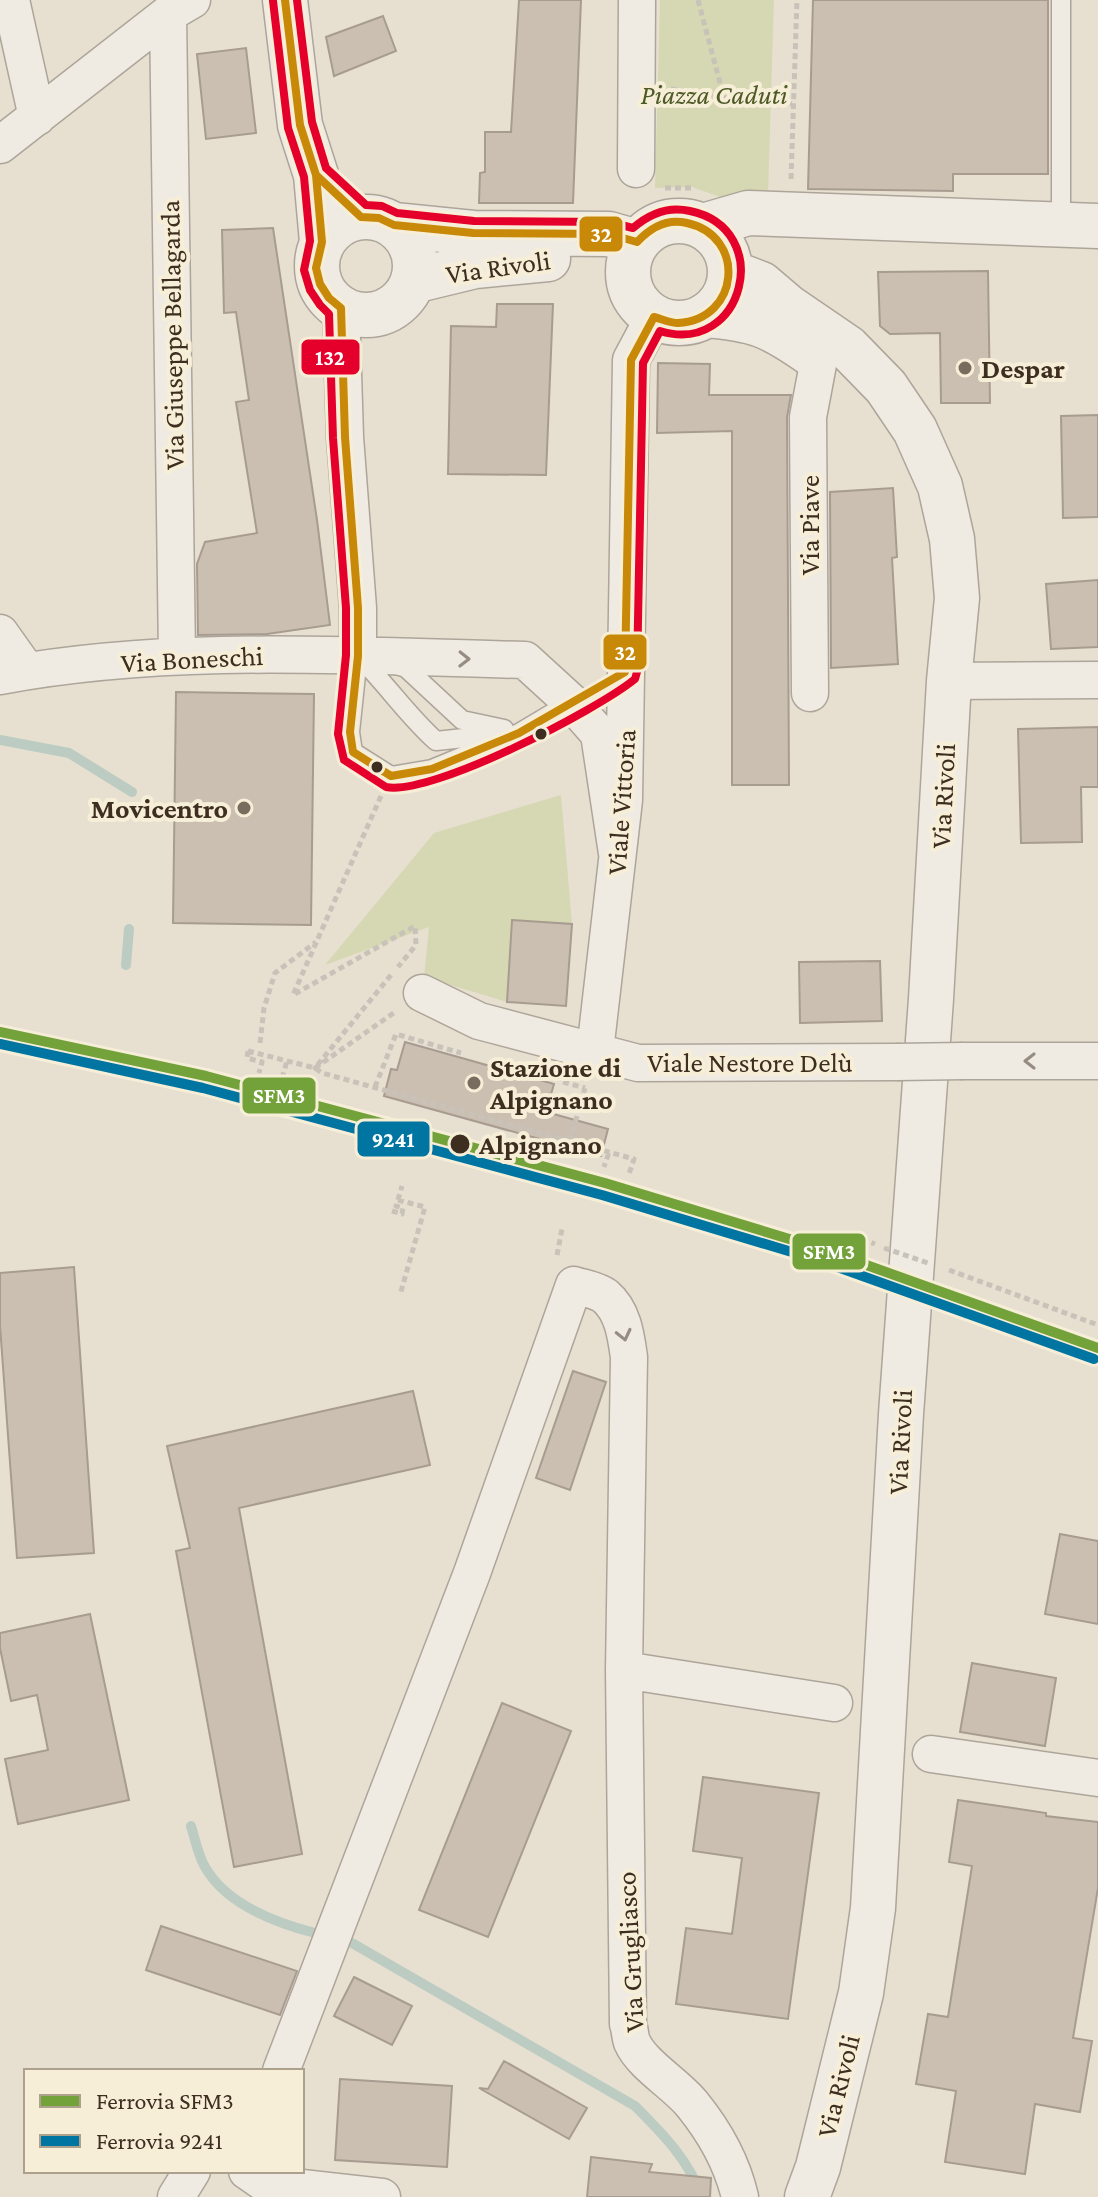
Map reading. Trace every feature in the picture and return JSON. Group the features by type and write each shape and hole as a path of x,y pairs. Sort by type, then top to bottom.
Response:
{"street":[{"path":"11,0 37,117"},
{"path":"285,0 300,125 316,175 322,242"},
{"path":"636,169 637,0"},
{"path":"0,145 180,7"},
{"name":"Via Giuseppe Bellagarda","path":"177,656 180,7"},
{"path":"316,175 378,221 412,247 415,264 413,281 405,295 395,306 378,313 359,315 341,308 329,298 320,284 316,268 318,254 322,242 345,221 378,221"},
{"path":"715,234 724,296 714,310 692,322 676,323 654,317 638,303 632,260 663,223 689,222 715,234 755,231 797,203 1080,226"},
{"name":"Via Rivoli","path":"378,221 473,233 609,234 632,260 609,266 574,257 487,264 413,281"},
{"name":"Via Rivoli","path":"715,234 761,284 788,307 848,348 886,387 915,430 940,486 952,539 957,598 901,1414 873,1908 861,1993 818,2167 807,2197"},
{"path":"341,308 358,656"},
{"name":"Via Rivoli","path":"706,315 742,318 776,329 832,367 868,407 890,444 913,495 925,539 932,599 949,681"},
{"name":"Viale Vittoria","path":"595,1051 624,800 631,360 654,317"},
{"name":"Via Piave","path":"810,693 808,417 819,359"},
{"name":"Via Boneschi","path":"0,633 14,674 177,656 525,660 571,702 599,734 617,853"},
{"path":"571,702 625,672"},
{"path":"949,681 1098,680"},
{"name":"Viale Nestore Delù","path":"422,993 479,1021 638,1063 1098,1061"},
{"name":"Via Grugliasco","path":"282,2069 472,1573 574,1285 604,1295 618,1312 629,1357 624,1670 628,2024 632,2042 642,2056 691,2103 707,2125 731,2168 740,2197"},
{"path":"624,1670 834,1703"},
{"path":"931,1754 1098,1778"},
{"path":"176,2197 191,2173"},
{"path":"232,2197 243,2173"},
{"path":"247,2173 266,2184 382,2197"}],"lane":[{"path":"1061,0 1080,226"},
{"path":"358,656 406,668 462,720 519,733"},
{"path":"358,656 383,680 413,720 436,741 519,733"},
{"path":"358,656 350,732 353,752 391,776 432,769 519,733 571,702"}],"path":[{"path":"698,0 724,98"},
{"path":"797,0 792,104 797,203"},
{"path":"635,81 724,98 792,104"},
{"path":"636,169 655,188 692,187 715,234"},
{"path":"315,1068 416,945 415,926 293,995 391,776"},
{"path":"260,1043 264,1008 275,973 317,941"},
{"path":"315,1068 422,993"},
{"path":"375,1087 396,1034 469,1055"},
{"path":"259,1073 262,1062 247,1058 248,1051 634,1159 629,1174"},
{"path":"570,1141 595,1051"},
{"path":"282,1078 287,1061"},
{"path":"556,1080 585,1088"},
{"path":"597,1148 596,1152 608,1155 604,1167"},
{"path":"392,1211 402,1214 403,1208 396,1206 402,1186"},
{"path":"398,1200 425,1207 400,1295"},
{"path":"852,1244 867,1241 1098,1325"}],"green space":[{"name":"Piazza Caduti","path":"660,0 774,0 768,195 723,198 692,187 655,188"},
{"path":"561,795 572,924 512,920 507,1002 424,977 429,927 325,965 434,833"}],"building":[{"path":"519,0 581,0 573,203 479,203 480,173 485,172 485,132 511,132"},
{"path":"813,0 1048,0 1048,174 953,174 953,191 808,189"},
{"path":"383,16 396,51 334,76 326,37"},
{"path":"246,48 256,133 206,139 197,54"},
{"path":"273,228 330,625 267,634 198,635 197,564 205,542 257,533 236,402 249,400 236,312 224,313 222,230"},
{"path":"988,271 990,403 941,403 940,333 890,334 880,326 878,272"},
{"path":"497,304 553,304 546,475 448,474 451,326 496,327"},
{"path":"658,363 710,364 709,395 791,395 787,417 789,785 732,785 732,431 657,433"},
{"path":"1098,415 1098,517 1063,518 1061,416"},
{"path":"893,488 897,557 892,558 898,664 831,668 830,492"},
{"path":"1098,580 1098,647 1051,649 1046,584"},
{"name":"Movicentro","path":"176,692 314,694 311,925 173,923"},
{"path":"1098,727 1098,787 1081,787 1082,842 1021,843 1018,729"},
{"path":"512,920 572,924 566,1006 507,1002"},
{"path":"880,961 882,1021 800,1023 799,962"},
{"path":"405,1042 554,1084 546,1112 608,1129 601,1156 384,1096 391,1069 397,1070"},
{"path":"74,1267 94,1553 17,1558 0,1326 0,1273"},
{"path":"573,1371 606,1382 570,1490 536,1478"},
{"path":"413,1391 430,1465 239,1508 302,1854 234,1867 176,1551 190,1548 167,1446"},
{"path":"1060,1534 1098,1541 1098,1624 1045,1614"},
{"path":"90,1614 129,1800 18,1824 5,1759 48,1750 37,1695 11,1701 0,1633"},
{"path":"972,1663 1056,1678 1045,1746 960,1732"},
{"path":"502,1703 571,1731 488,1937 419,1910"},
{"path":"703,1777 819,1793 788,2019 676,2004 686,1928 732,1934 742,1858 693,1851"},
{"path":"958,1800 1098,1822 1098,1888 1073,2038 1092,2041 1080,2112 1035,2104 1025,2174 945,2162 956,2091 916,2084 928,2014 948,2017 972,1866 949,1862"},
{"path":"161,1926 297,1971 280,2015 146,1970"},
{"path":"354,1977 412,2006 392,2045 334,2016"},
{"path":"504,2061 587,2108 569,2139 479,2088 488,2089"},
{"path":"340,2079 452,2086 447,2167 335,2160"},
{"path":"591,2157 652,2164 649,2172 711,2178 710,2197 587,2197"}],"waterway":[{"path":"0,740 69,753 132,792"},
{"path":"126,965 129,929"},
{"path":"191,1826 205,1867 226,1892 253,1910 315,1933"},
{"path":"352,1943 635,2106 683,2160 701,2197"}],"rail line":[{"name":"SFM3","path":"0,1032 206,1076 605,1183 819,1248 1098,1348"},
{"name":"9241","path":"0,1044 203,1088 602,1195 815,1259 1094,1359"}],"transit line":[{"name":"32","path":"285,0 300,125 316,175"},
{"name":"132","path":"273,1 288,128 304,177 310,241 304,270 310,290 329,314 333,438 346,608 346,655 338,734 344,760 386,787 408,786 439,778 514,748 587,710 635,679 643,363 660,331 689,334 712,326 729,309 739,288 740,264 733,241 717,222 690,211 660,212 633,228 609,222 474,221 397,213 382,206 366,205 326,168 312,122 297,0"},
{"name":"32","path":"316,175 361,217 379,218 394,225 473,233 609,234 637,242 659,225 680,222 706,231 720,244 727,260 728,277 724,293 714,308 699,318 678,323 654,317 631,360 625,672 519,733 432,769 391,776 353,752 350,732 358,656 358,608 345,437 341,308 329,298 320,284 316,268 322,242 316,175"}],"place":[{"name":"Despar","path":"965,368"},
{"name":"Movicentro","path":"244,808"},
{"name":"Stazione di Alpignano","path":"474,1083"},
{"name":"Alpignano","path":"460,1144"}]}
